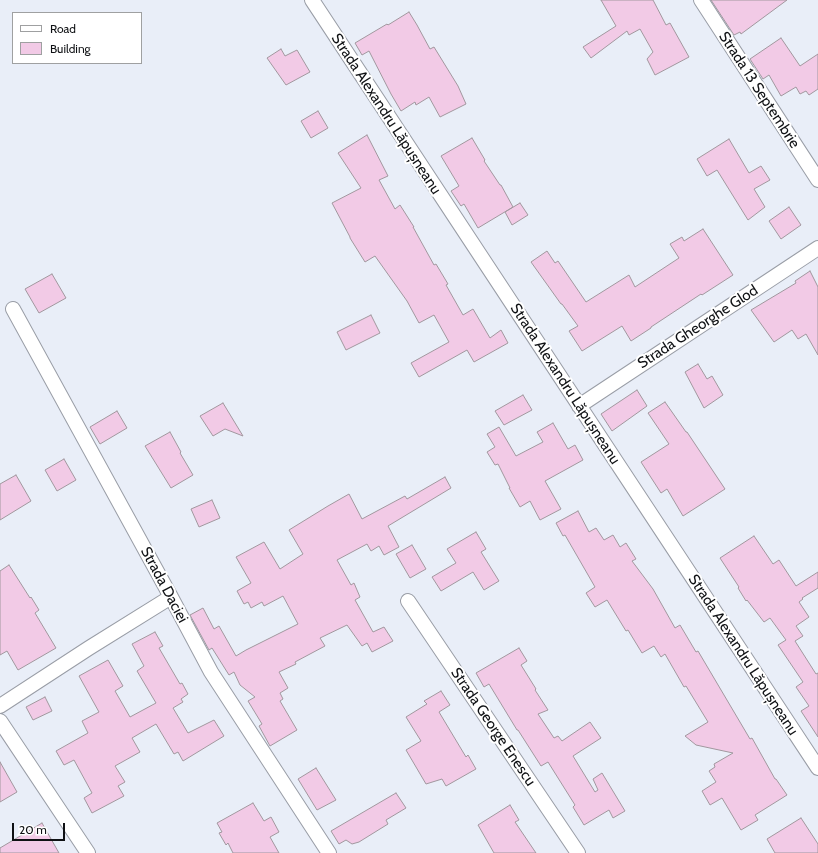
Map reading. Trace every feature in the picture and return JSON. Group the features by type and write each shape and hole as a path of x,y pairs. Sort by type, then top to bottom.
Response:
{"street":[{"name":"Strada Alexandru Lăpușneanu","path":"312,0 818,768"},
{"name":"Strada 13 Septembrie","path":"700,0 818,180"},
{"name":"Strada Gheorghe Glod","path":"579,406 818,248"},
{"name":"Strada Daciei","path":"13,309 211,672 329,853"},
{"path":"0,706 171,597"},
{"name":"Strada George Enescu","path":"408,601 578,853"},
{"path":"0,721 88,853"}],"building":[{"path":"601,0 653,0 666,25 670,23 689,57 655,75 647,59 653,52 640,29 629,35 627,31 591,58 583,47 616,26"},
{"path":"711,0 787,0 741,34 740,32 734,35"},
{"path":"409,12 430,49 434,47 458,86 466,104 440,117 429,97 416,105 415,102 401,111 369,51 362,55 355,43"},
{"path":"781,38 800,66 818,54 818,89 809,95 806,91 800,94 796,87 781,96 769,75 763,79 750,59"},
{"path":"281,49 285,56 297,50 310,72 286,85 267,58"},
{"path":"318,111 328,128 311,138 301,121"},
{"path":"367,135 388,176 379,180 395,209 400,205 414,227 434,265 436,264 448,284 446,285 463,315 473,309 490,338 501,330 508,343 474,362 467,350 419,377 411,363 449,342 434,315 419,323 407,301 375,256 365,262 350,238 332,203 361,188 338,153"},
{"path":"472,138 485,160 484,161 501,185 513,207 478,228 464,204 461,206 451,191 459,186 441,156"},
{"path":"729,139 749,173 761,166 770,180 754,189 765,207 748,220 717,170 707,176 697,159"},
{"path":"520,203 528,215 512,225 505,212"},
{"path":"789,207 801,225 781,239 769,221"},
{"path":"703,229 733,275 702,295 701,294 631,341 622,326 582,351 569,331 578,326 531,262 547,251 555,263 558,261 586,302 629,275 635,287 679,258 670,244 682,237 684,241"},
{"path":"810,271 818,287 818,355 806,334 798,339 792,330 774,342 751,310 796,283 795,281"},
{"path":"52,274 66,298 39,313 25,289"},
{"path":"371,315 380,333 346,350 337,332"},
{"path":"698,364 707,379 712,376 723,395 704,408 685,372"},
{"path":"637,390 647,406 612,431 601,414"},
{"path":"523,395 532,410 504,425 495,411"},
{"path":"665,402 725,489 683,516 667,489 661,493 641,462 669,444 648,413"},
{"path":"223,403 243,436 225,429 213,436 200,416"},
{"path":"117,411 127,428 100,444 90,427"},
{"path":"553,423 568,449 575,445 583,460 545,481 561,509 540,520 530,501 520,507 498,464 495,465 487,452 495,447 487,434 499,427 516,456 543,442 537,432"},
{"path":"170,432 193,475 171,488 145,446"},
{"path":"64,459 76,480 57,491 45,470"},
{"path":"16,475 31,501 0,520 0,484"},
{"path":"445,477 451,488 388,526 399,547 384,555 379,546 371,551 367,544 337,560 351,585 354,583 360,597 355,600 373,632 384,627 393,641 372,652 367,643 362,646 347,625 320,638 325,646 295,662 296,664 279,672 288,688 280,693 283,699 280,701 297,730 270,746 259,726 262,724 248,701 255,697 240,685 234,672 229,675 212,648 209,650 190,615 203,608 214,629 219,626 236,656 298,624 283,596 264,606 262,602 251,608 248,602 244,604 237,591 251,583 236,557 264,542 280,569 303,554 289,530 349,494 362,519 405,496 407,499"},
{"path":"212,500 220,518 199,527 191,509"},
{"path":"578,511 589,532 596,528 604,540 613,535 620,547 626,543 636,559 632,561 653,589 675,628 680,625 696,652 698,651 750,739 752,738 775,779 787,795 755,815 758,820 741,830 722,798 710,805 702,791 716,782 709,771 715,767 714,764 733,753 696,745 685,736 708,722 686,686 684,687 665,654 661,657 654,646 642,653 628,630 626,631 607,600 595,607 586,593 595,587 565,535 563,536 556,523"},
{"path":"476,532 486,549 481,552 499,581 484,590 473,572 441,591 432,577 456,563 447,549"},
{"path":"754,536 773,564 779,560 796,586 818,572 818,588 802,598 803,599 799,602 809,617 796,626 803,636 795,641 816,674 818,673 818,737 801,711 809,706 796,687 803,682 778,645 786,640 770,618 764,622 747,600 746,601 738,588 739,587 720,558"},
{"path":"412,545 426,569 410,578 396,554"},
{"path":"9,565 39,610 35,613 56,648 18,670 7,651 0,655 0,571"},
{"path":"155,632 163,646 159,648 180,684 182,683 188,694 181,699 183,702 173,708 188,733 214,720 224,736 183,761 178,752 174,754 156,724 132,738 140,752 115,766 125,782 118,786 124,796 92,813 84,798 92,793 74,760 64,765 56,751 88,733 82,721 99,712 79,676 108,660 123,686 115,691 130,717 156,703 137,671 144,666 132,644"},
{"path":"519,648 527,661 521,665 548,710 538,714 554,738 558,736 562,741 590,722 601,738 573,756 595,792 598,790 593,779 602,773 625,811 613,818 609,810 584,825 573,807 575,805 548,762 541,766 489,684 484,687 476,673"},
{"path":"441,691 450,705 439,712 466,757 468,755 476,769 446,786 442,779 426,784 406,750 421,741 406,717 427,704 424,701"},
{"path":"45,697 52,711 33,720 26,707"},
{"path":"0,762 17,792 0,802"},
{"path":"316,768 336,800 317,810 298,779"},
{"path":"396,793 406,808 386,820 388,824 359,842 352,844 346,840 339,844 331,831"},
{"path":"253,803 264,821 271,817 279,832 270,837 279,853 233,853 228,843 226,845 219,833 222,832 217,823"},
{"path":"510,805 519,820 515,822 536,853 494,853 478,825"},
{"path":"801,818 818,844 818,853 775,853 767,839"},
{"path":"42,823 59,853 0,853 0,848"}]}
